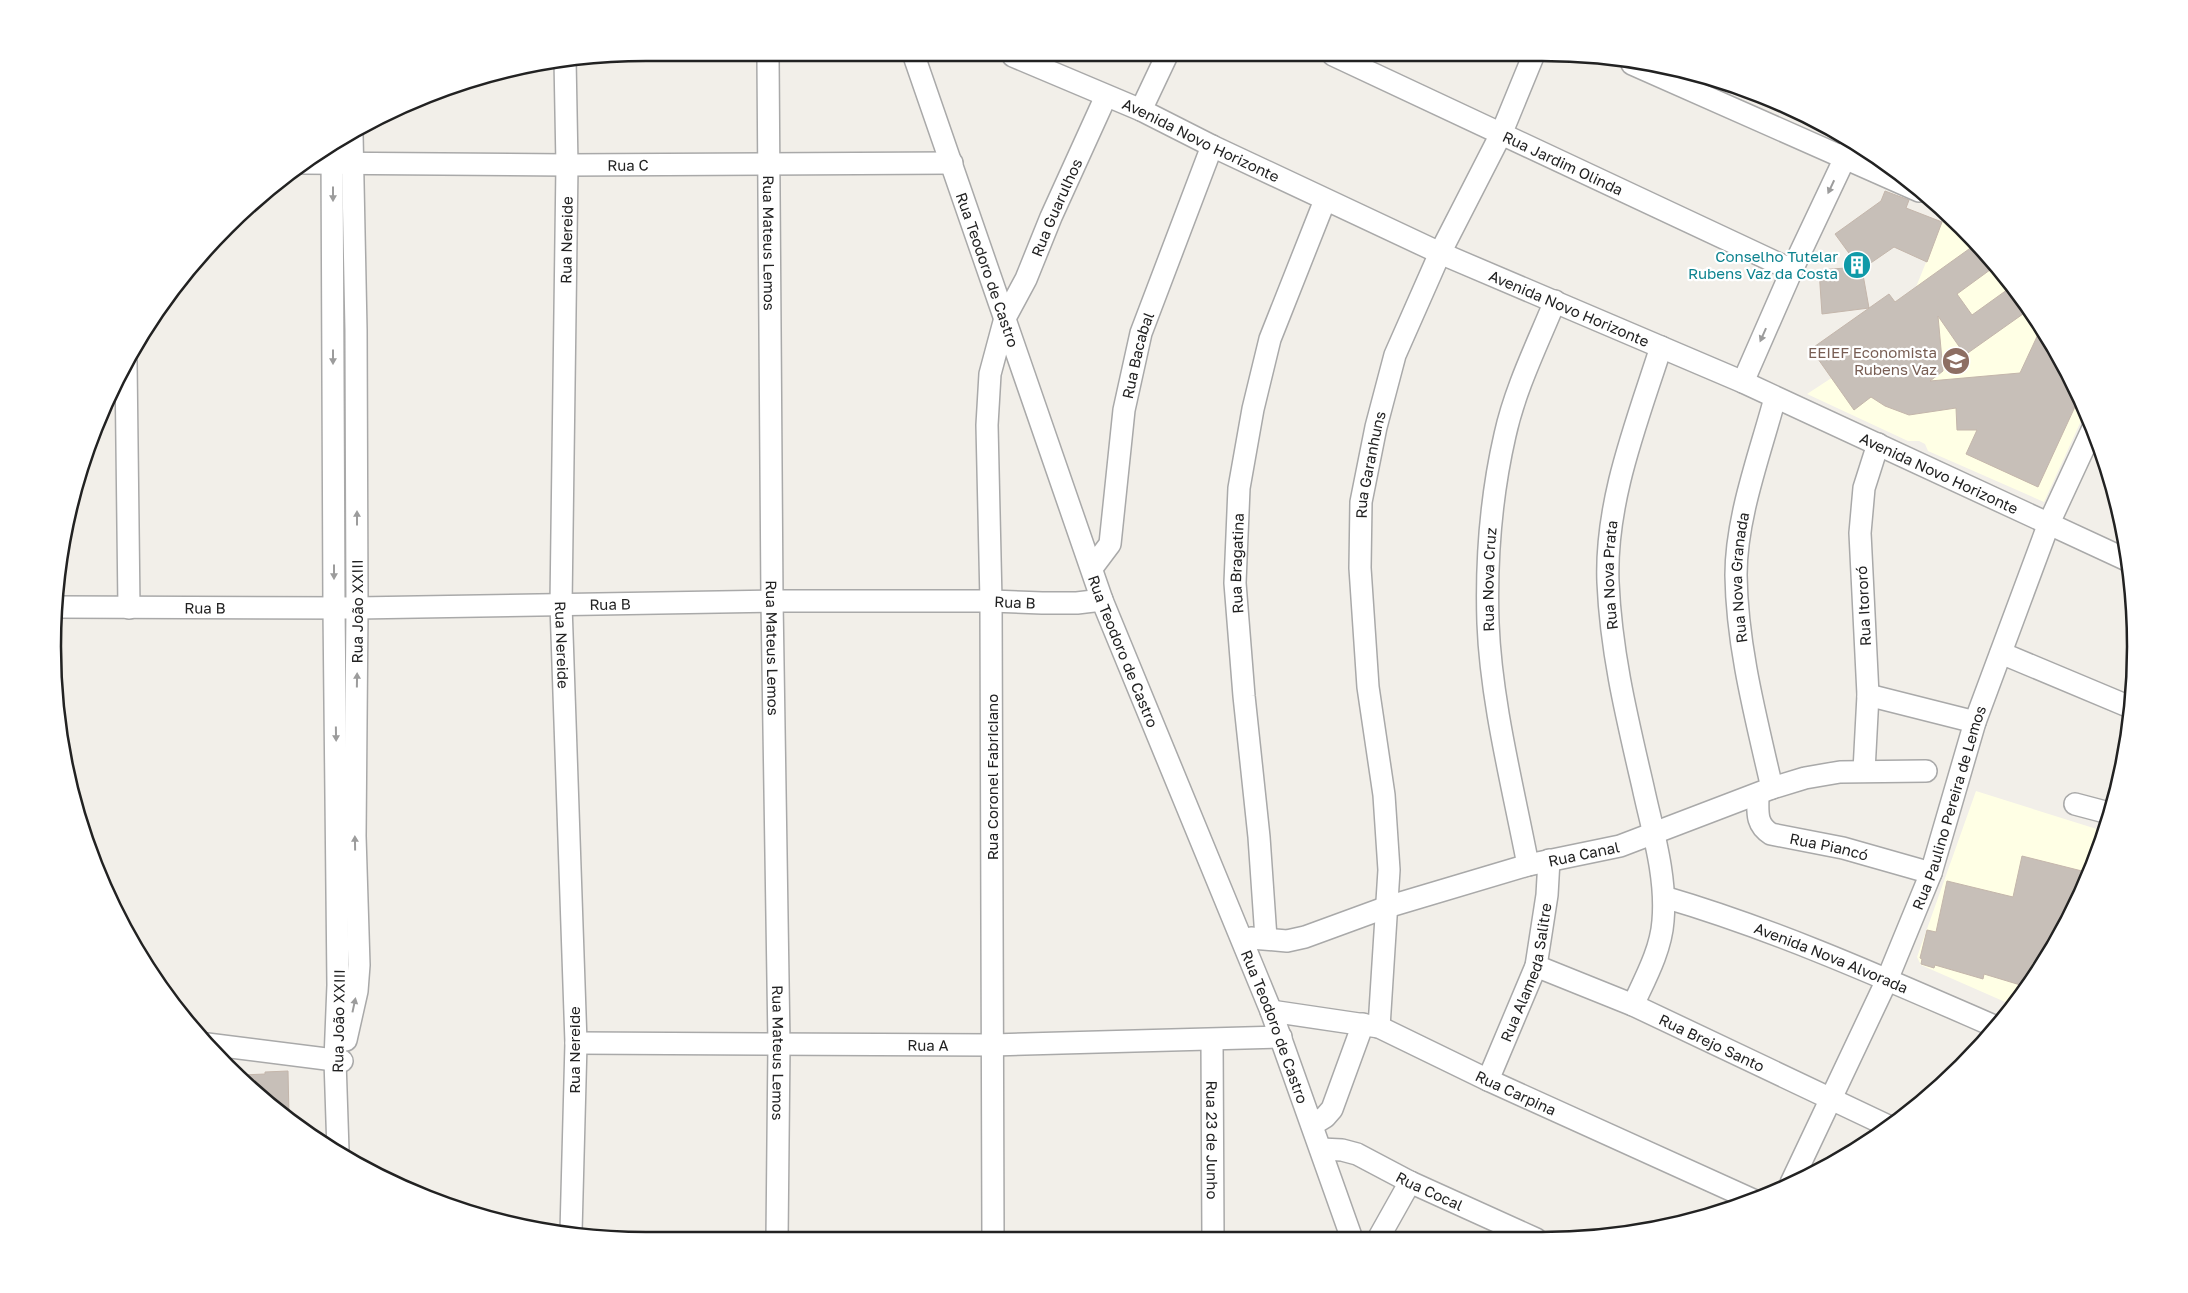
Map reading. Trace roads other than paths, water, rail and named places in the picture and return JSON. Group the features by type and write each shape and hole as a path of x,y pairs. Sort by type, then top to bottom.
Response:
{"street":[{"name":"Rua Mateus Lemos","path":"768,61 772,601 779,1044 777,1232"},
{"name":"Rua Teodoro de Castro","path":"916,61 1102,600 1271,1011 1350,1232"},
{"name":"Avenida Novo Horizonte","path":"1024,61 1141,110 1212,146 1440,253 1742,382 2120,557"},
{"path":"1141,110 1164,61"},
{"name":"Rua Jardim Olinda","path":"1346,61 1502,132 1640,200 1792,270"},
{"name":"Rua Garanhuns","path":"1312,1125 1325,1117 1332,1109 1371,1026 1387,907 1389,870 1384,795 1368,687 1360,568 1361,502 1376,427 1395,355 1440,253 1502,132 1531,61"},
{"name":"Rua Nereide","path":"565,67 567,165 561,604 576,1043 571,1227"},
{"path":"1649,71 1848,151 1879,168"},
{"name":"Rua Guarulhos","path":"1005,318 1026,278 1051,217 1106,96"},
{"name":"Rua João XXIII","path":"338,1143 339,1060 334,608 339,157 346,145"},
{"name":"Rua Bacabal","path":"1092,568 1110,544 1124,410 1141,333 1212,146"},
{"path":"1742,382 1848,151"},
{"name":"Rua C","path":"321,160 339,157 567,165 952,163"},
{"name":"Rua João XXIII","path":"339,157 356,340 357,608 355,836 358,980 339,1060"},
{"name":"Rua Bragatina","path":"1266,938 1260,837 1244,696 1236,583 1239,488 1253,409 1270,339 1325,200"},
{"name":"Rua Nova Cruz","path":"1539,862 1494,679 1488,624 1488,555 1495,485 1505,434 1518,388 1555,301"},
{"name":"Rua Coronel Fabriciano","path":"993,1232 991,601 988,416 990,374 1005,318"},
{"name":"Rua Nova Prata","path":"1633,1006 1660,940 1664,897 1654,834 1618,681 1608,579 1614,515 1622,469 1662,347"},
{"path":"126,380 129,608"},
{"name":"Rua Nova Granada","path":"1765,791 1740,633 1736,574 1741,527 1775,398"},
{"name":"Rua Paulino Pereira de Lemos","path":"1796,1173 1887,980 1931,872 1974,722 2049,524 2088,438"},
{"name":"Rua Itororó","path":"1864,771 1868,695 1860,533 1864,488 1878,444"},
{"name":"Rua B","path":"63,607 357,608 772,601 1077,603 1102,600"},
{"path":"2001,653 2123,704"},
{"path":"1868,695 1974,722"},
{"name":"Rua Canal","path":"1240,937 1287,941 1305,937 1387,907 1539,862 1620,846 1765,791 1805,778 1840,772 1926,771"},
{"name":"Rua Piancó","path":"1765,791 1759,822 1763,829 1771,834 1843,848 1931,872"},
{"path":"2075,804 2103,811"},
{"name":"Rua Alameda Salitre","path":"1488,1080 1536,966 1547,895 1539,862"},
{"name":"Avenida Nova Alvorada","path":"1664,897 1709,910 1887,980 1989,1024"},
{"name":"Rua Brejo Santo","path":"1536,966 1633,1006 1881,1123"},
{"name":"Rua Carpina","path":"1271,1011 1371,1026 1743,1196"},
{"name":"Rua A","path":"576,1043 993,1045 1281,1037"},
{"name":"Rua 23 de Junho","path":"1212,1040 1213,1232"},
{"path":"219,1045 339,1060"},
{"name":"Rua Cocal","path":"1320,1149 1357,1154 1410,1182 1521,1232"},
{"path":"1382,1232 1410,1182"}],"place":[{"name":"Conselho Tutelar Rubens Vaz da Costa","path":"1857,265"},
{"name":"EEIEF Economista Rubens Vaz","path":"1956,361"}]}
